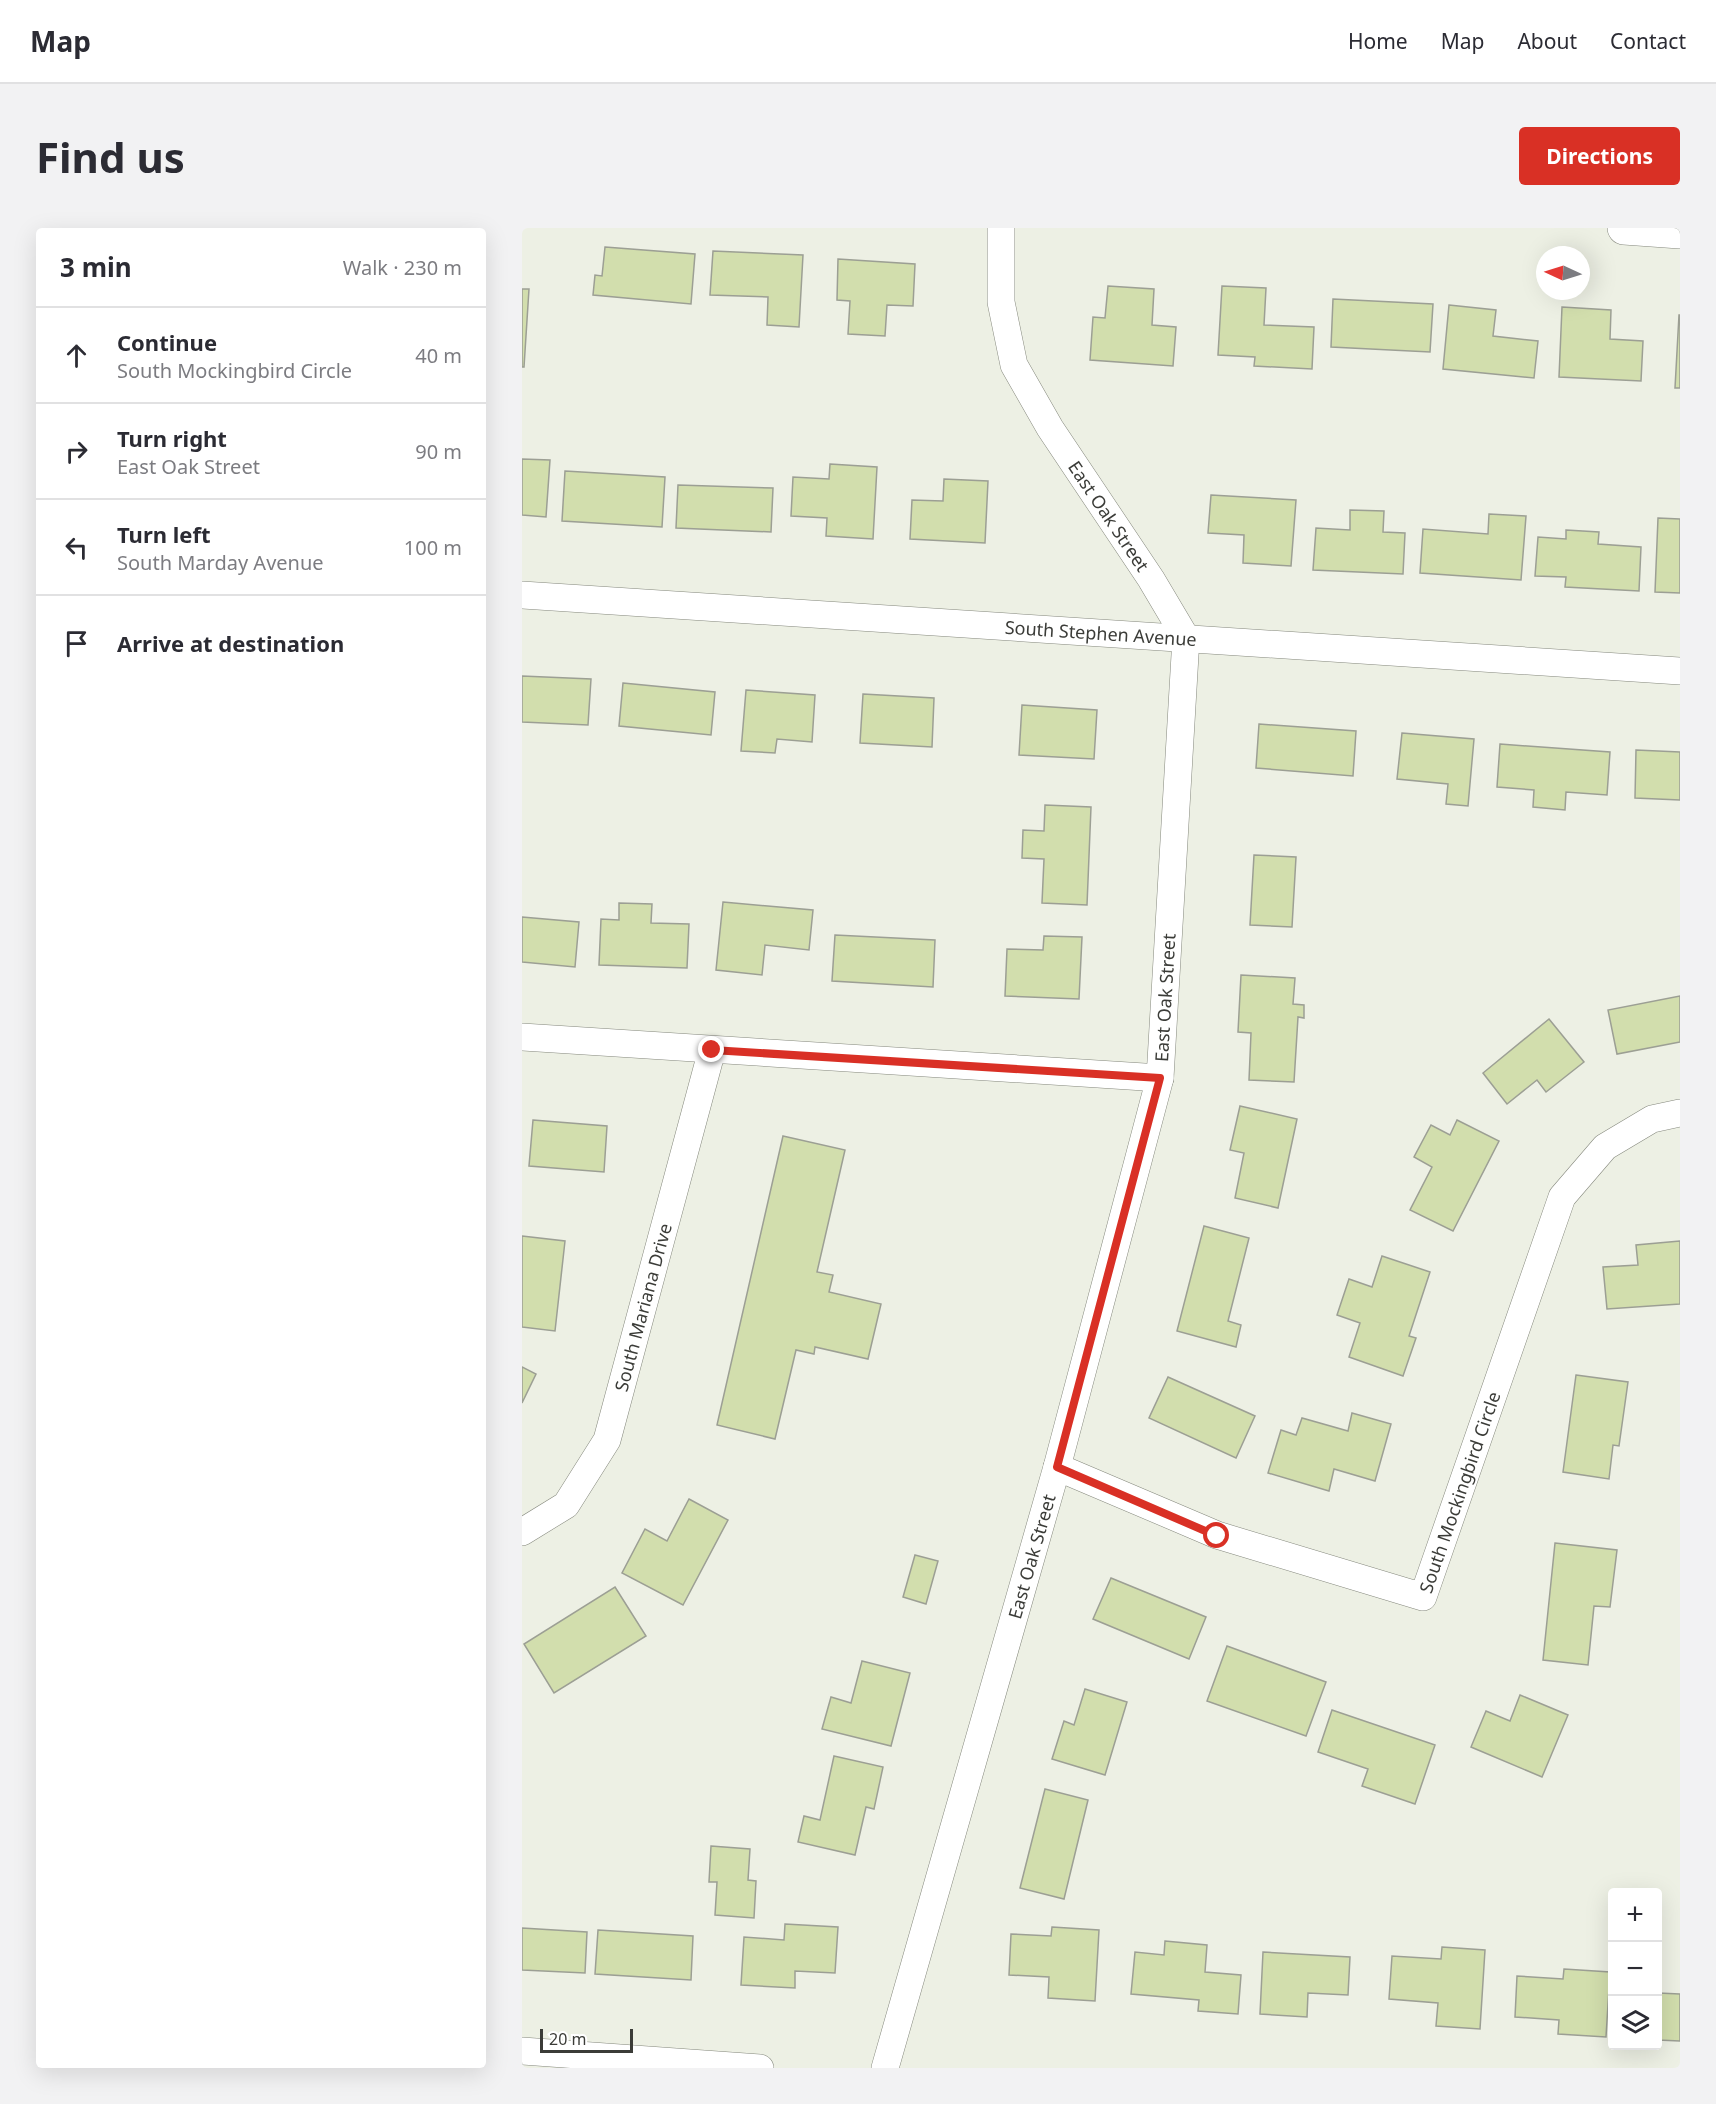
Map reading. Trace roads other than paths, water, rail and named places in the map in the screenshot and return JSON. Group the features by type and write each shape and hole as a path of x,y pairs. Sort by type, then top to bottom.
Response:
{"street":[{"name":"East Oak Street","path":"885,2068 1057,1467 1160,1078 1186,638 1151,579 1050,428 1014,365 1001,302 1001,228"},
{"path":"1624,228 1680,232"},
{"name":"South Stephen Avenue","path":"522,595 1680,671"},
{"path":"522,1037 1160,1078"},
{"name":"South Mariana Drive","path":"522,1532 566,1505 607,1440 712,1050"},
{"name":"South Mockingbird Circle","path":"1057,1467 1217,1536 1424,1597 1562,1197 1605,1147 1652,1119 1680,1113"},
{"path":"522,2051 760,2068"}]}
